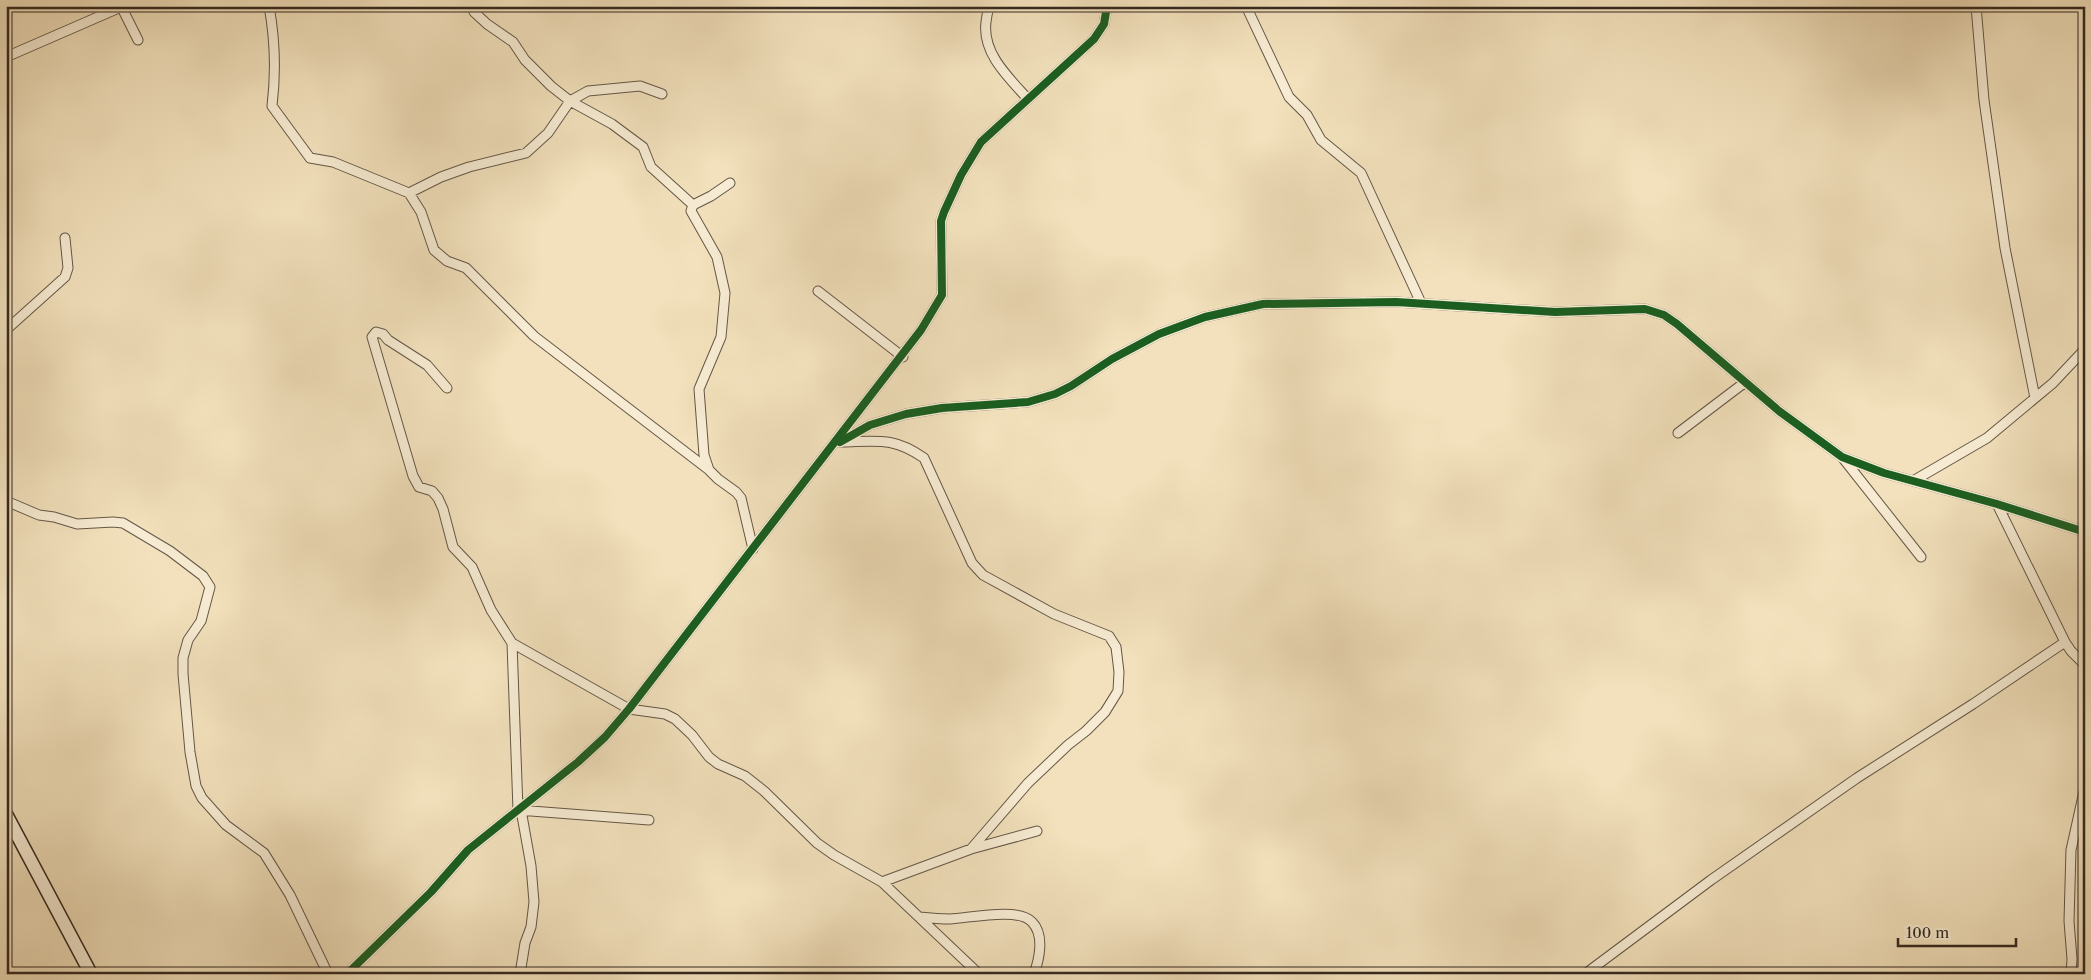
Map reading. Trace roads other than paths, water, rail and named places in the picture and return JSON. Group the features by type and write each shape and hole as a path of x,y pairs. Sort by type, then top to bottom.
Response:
{"main road":[{"path":"6,814 91,974"}],"street":[{"path":"6,57 121,6 138,40"},
{"path":"269,6 276,78 272,106 310,158 333,162 408,193 421,212 434,250 447,261 466,268 534,336 736,492 741,498 753,548"},
{"path":"990,6 984,35 990,51 1028,99"},
{"path":"347,974 431,892 468,850 578,762 605,737 629,709 903,357 940,300 943,258 941,221 961,175 981,142 1094,39 1104,24 1107,6"},
{"path":"1246,6 1289,97 1307,115 1321,140 1361,173 1421,303"},
{"path":"1976,6 1984,100 2004,248 2035,398"},
{"path":"474,12 487,24 513,42 525,60 570,101 612,124 643,146 651,167 693,205"},
{"path":"408,193 441,177 469,167 526,153 548,133 570,101 588,91 640,86 662,94"},
{"path":"709,470 704,455 699,389 721,336 725,293 717,256 691,211 693,205 730,183"},
{"path":"6,330 65,276 68,268 65,238"},
{"path":"818,291 903,357"},
{"path":"836,443 870,425 906,414 942,408 1028,402 1055,394 1071,386 1112,359 1158,334 1205,317 1263,304 1326,301 1421,303 1555,312 1645,309 1664,315 1677,324 1744,383 1812,437 1842,457 1884,473 1997,504 2085,532"},
{"path":"447,388 427,365 388,340 383,334 376,332 372,336 413,476 419,487 432,491 438,498 443,509 453,547 472,567 491,610 512,643 629,709 666,714 675,719 692,735 709,757 718,764 745,776 764,791 817,843 834,855 882,882 979,974"},
{"path":"1913,480 1987,438 2053,383 2085,349"},
{"path":"1678,433 1744,383"},
{"path":"836,443 891,441 910,448 924,458 972,563 983,575 1054,614 1109,636 1116,647 1119,672 1118,691 1105,712 1086,731 1068,744 1028,783 971,849"},
{"path":"1842,457 1921,557"},
{"path":"6,501 39,515 54,517 76,524 123,523 170,551 203,576 210,587 208,601 201,621 188,640 183,658 190,752 196,786 202,798 226,825 264,853 290,895 328,974"},
{"path":"1997,504 2065,642 2085,665"},
{"path":"1585,974 1711,880 1857,778 1973,704 2065,642"},
{"path":"512,643 520,810 531,866 534,902 531,927 525,944 520,974"},
{"path":"2071,651 2085,658"},
{"path":"2071,974 2072,959 2069,921 2071,850 2085,787"},
{"path":"520,810 649,820"},
{"path":"882,882 971,849 1037,831"},
{"path":"919,917 947,919 1008,914 1025,918 1033,922 1038,937 1039,959 1034,974"}]}
